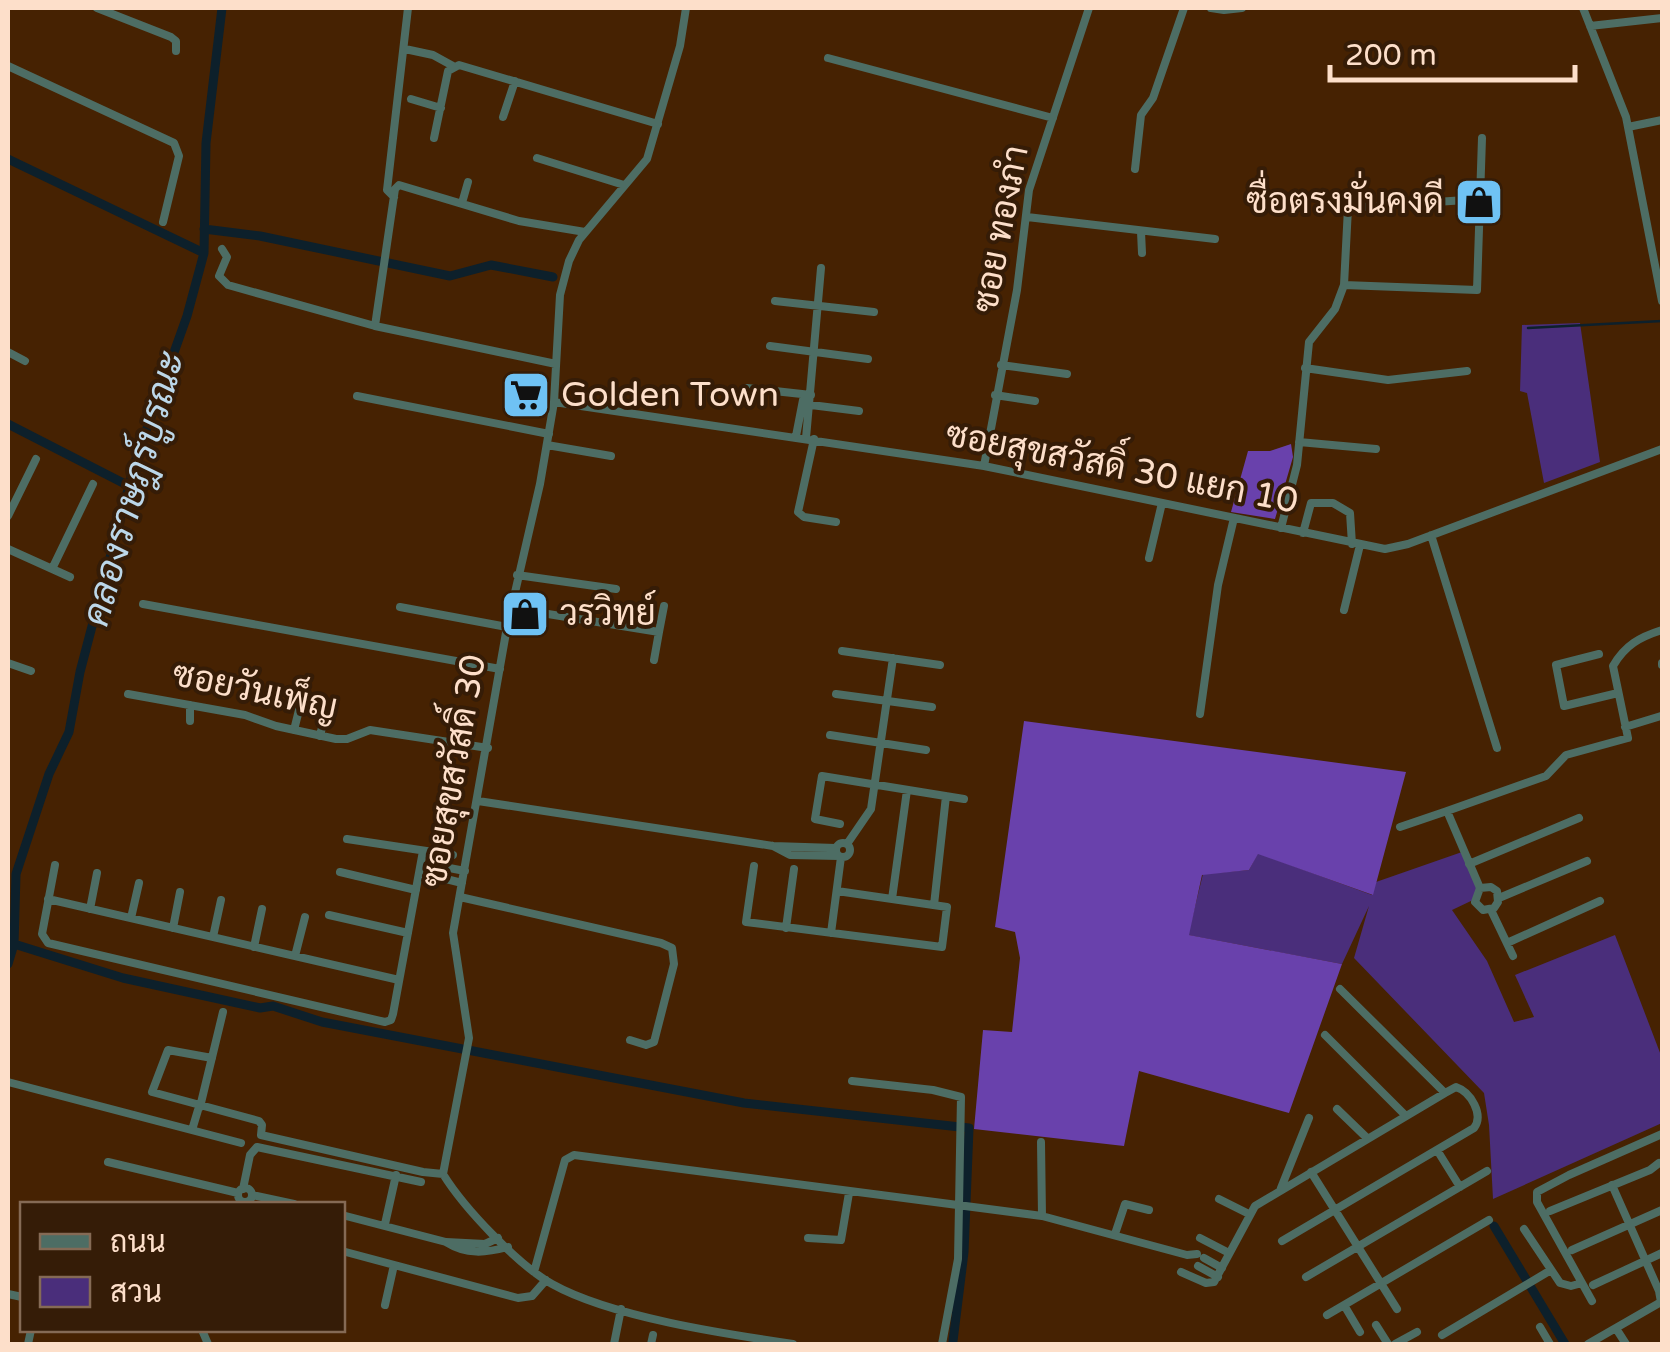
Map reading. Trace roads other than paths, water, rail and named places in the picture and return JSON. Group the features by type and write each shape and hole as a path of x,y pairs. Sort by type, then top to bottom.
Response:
{"street":[{"path":"97,8 172,37 176,51"},
{"path":"394,198 386,190 408,8"},
{"name":"ซอยสุขสวัสดิ์ 30","path":"443,1174 469,1038 453,942 517,574 548,440 560,296 569,262 585,232 647,159 680,46 686,8"},
{"name":"ซอย ทองภํา","path":"984,466 1017,290 1032,180 1089,8"},
{"path":"1135,170 1141,115 1153,98 1184,8"},
{"path":"1211,8 1242,8"},
{"path":"1583,8 1628,127 1662,301"},
{"path":"1590,26 1662,18"},
{"path":"405,49 432,54 453,66"},
{"path":"828,58 1053,118"},
{"path":"434,138 448,70 459,64 658,124"},
{"path":"8,66 174,143 178,156 162,222"},
{"path":"503,117 515,81"},
{"path":"411,99 440,108"},
{"path":"1628,127 1662,120"},
{"path":"1344,285 1478,290 1482,138"},
{"path":"537,158 624,185"},
{"path":"462,203 468,182"},
{"path":"375,326 396,189 407,185 519,221 585,232"},
{"path":"1281,528 1293,485 1309,342 1335,309 1344,285 1348,208 1480,198"},
{"path":"1027,217 1215,239"},
{"path":"1140,232 1142,253"},
{"path":"222,249 227,257 219,276 221,282 375,326 556,364"},
{"path":"821,268 798,512 804,517 836,522"},
{"path":"776,301 874,312"},
{"path":"770,346 868,359"},
{"path":"8,352 25,361"},
{"path":"1001,364 1067,374"},
{"path":"1305,368 1388,380 1467,371"},
{"path":"747,388 808,397 859,411"},
{"path":"996,395 1035,401"},
{"path":"357,396 611,456"},
{"name":"ซอยสุขสวัสดิ์ 30 แยก 10","path":"554,402 984,466 1356,545 1394,548 1662,449"},
{"path":"1299,442 1376,448"},
{"path":"8,516 36,458"},
{"path":"52,569 92,484"},
{"path":"1149,558 1162,502"},
{"path":"1303,533 1311,503 1333,503 1350,513 1356,545 1344,610"},
{"path":"1200,714 1218,584 1234,518"},
{"path":"1431,535 1497,748"},
{"path":"9,554 70,578"},
{"path":"517,574 616,588"},
{"path":"143,604 500,668"},
{"path":"654,660 664,606"},
{"path":"400,607 507,627"},
{"path":"511,608 659,632"},
{"path":"1400,827 1546,776 1566,755 1628,738 1613,666 1621,652 1635,641 1662,630"},
{"path":"842,651 940,666"},
{"path":"1598,654 1556,666 1564,706 1618,693"},
{"path":"478,801 773,846 790,855 850,854 847,844 868,816 893,658"},
{"path":"8,663 31,671"},
{"name":"ซอยวันเพ็ญ","path":"128,694 245,715 320,736 347,740 370,730 488,748"},
{"path":"836,694 932,707"},
{"path":"190,705 190,720"},
{"path":"294,730 300,706"},
{"path":"320,736 328,706"},
{"path":"1625,726 1661,716"},
{"path":"830,735 926,750"},
{"path":"840,824 815,820 822,776 964,799"},
{"path":"892,899 907,790"},
{"path":"934,905 946,796"},
{"path":"1447,811 1480,888"},
{"path":"1469,864 1579,818"},
{"path":"347,839 452,855"},
{"path":"55,865 42,934 48,943 385,1022 393,1014 423,851"},
{"path":"831,933 839,854"},
{"path":"1490,910 1499,898 1588,861"},
{"path":"421,862 433,864"},
{"path":"754,866 746,922 942,947 947,907 837,891"},
{"path":"444,867 464,871"},
{"path":"786,928 794,869"},
{"path":"340,872 416,890"},
{"path":"90,908 97,873"},
{"path":"419,874 430,876"},
{"path":"442,878 462,883"},
{"path":"131,918 139,883"},
{"path":"1480,888 1491,887 1499,898"},
{"path":"1480,888 1474,898 1477,906 1490,910 1513,956"},
{"path":"173,928 180,892"},
{"path":"460,897 672,948 674,964 654,1042 646,1045 630,1040"},
{"path":"48,899 399,980"},
{"path":"213,937 221,900"},
{"path":"1507,943 1600,902"},
{"path":"254,946 262,909"},
{"path":"330,915 408,933"},
{"path":"295,956 304,918"},
{"path":"1340,989 1445,1093"},
{"path":"192,1130 223,1012"},
{"path":"1325,1035 1405,1115"},
{"path":"212,1058 168,1050 152,1089 154,1095 258,1122 262,1124 261,1134 443,1174 453,1190 534,1272 571,1293 713,1331 793,1344"},
{"path":"852,1081 959,1094 963,1102 965,1208 942,1344"},
{"path":"8,1082 240,1143"},
{"path":"1181,1272 1206,1283 1220,1272 1255,1206 1405,1115 1456,1088 1464,1090 1478,1113 1478,1123 1282,1240"},
{"path":"1337,1109 1367,1138"},
{"path":"1280,1191 1308,1118"},
{"path":"1592,1301 1537,1202 1538,1192 1568,1174 1662,1134"},
{"path":"1041,1142 1042,1216"},
{"path":"241,1202 240,1191 256,1147 421,1182"},
{"path":"1437,1150 1460,1187"},
{"path":"534,1272 566,1160 574,1154 1042,1216 1196,1259 1220,1272"},
{"path":"108,1162 285,1202"},
{"path":"1550,1211 1661,1166"},
{"path":"1306,1277 1487,1170"},
{"path":"1311,1172 1397,1308"},
{"path":"385,1224 396,1176"},
{"path":"1588,1344 1661,1302 1612,1185"},
{"path":"808,1238 842,1240 849,1192"},
{"path":"248,1202 252,1195"},
{"path":"1219,1199 1249,1214"},
{"path":"1116,1234 1125,1204 1149,1210"},
{"path":"1572,1250 1662,1210"},
{"path":"345,1216 446,1242 485,1244 498,1238"},
{"path":"1327,1315 1489,1220"},
{"path":"1524,1228 1566,1286 1582,1283"},
{"path":"1200,1238 1229,1254"},
{"path":"446,1242 477,1253 508,1247"},
{"path":"345,1252 518,1298 532,1296 546,1280"},
{"path":"1593,1285 1662,1253"},
{"path":"384,1304 394,1265"},
{"path":"1442,1335 1551,1270"},
{"path":"1344,1304 1360,1332"},
{"path":"614,1344 620,1309"},
{"path":"1376,1325 1392,1344 1417,1332"},
{"path":"1540,1327 1550,1344"},
{"path":"1617,1330 1626,1344"}],"waterway":[{"name":"คลองราษฎร์บูรณะ","path":"8,964 14,944 16,874 49,774 69,732 80,672 136,459 187,316 204,253 206,143 222,8"},
{"path":"8,159 204,253"},
{"path":"204,229 260,236 450,276 491,265 553,277"},
{"path":"1528,328 1662,321"},
{"path":"8,424 129,486"},
{"path":"14,944 123,978 260,1008 273,1006 322,1022 744,1103 969,1128 964,1252 953,1341"},
{"path":"1494,1226 1565,1344"}],"tunnel":[{"path":"430,876 442,878"}],"place":[{"name":"ซื่อตรงมั่นคงดี","path":"1479,202"},
{"name":"Golden Town","path":"526,395"},
{"name":"วรวิทย์","path":"525,614"}]}
